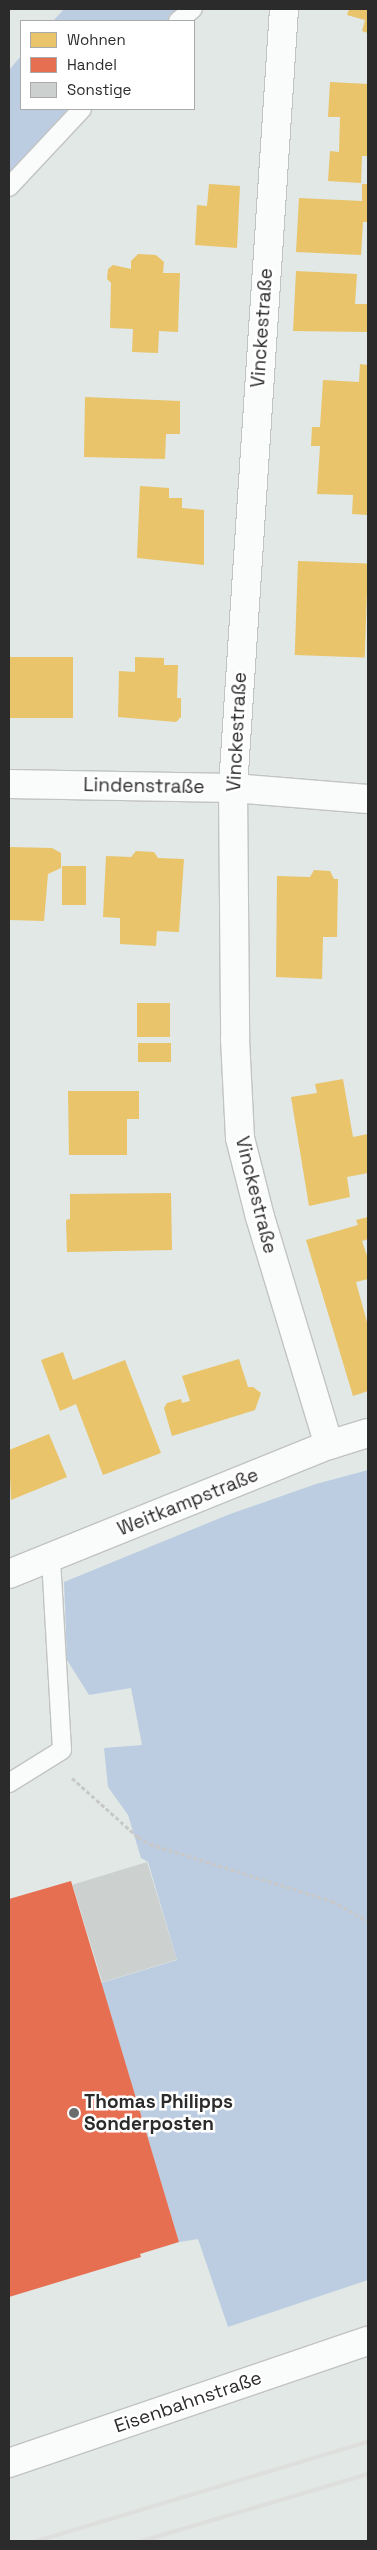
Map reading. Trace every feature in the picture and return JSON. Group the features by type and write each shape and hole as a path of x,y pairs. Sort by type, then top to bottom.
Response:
{"street":[{"name":"Vinckestraße","path":"284,9 233,788 235,1039 240,1138 260,1217 330,1445"},
{"name":"Lindenstraße","path":"9,784 233,788 368,798"},
{"name":"Weitkampstraße","path":"9,1574 330,1445 368,1433"},
{"name":"Eisenbahnstraße","path":"9,2463 368,2341"}],"lane":[{"path":"179,20 193,9"},
{"path":"9,187 81,110"},
{"path":"9,1783 62,1750 51,1557"}],"path":[{"path":"50,1758 138,1837 150,1844 332,1901 368,1920"}],"shaded area":[{"path":"64,9 193,9 179,20 54,20"},
{"path":"20,57 20,110 81,110 9,187 9,70"},
{"path":"368,1470 368,2280 228,2327 198,2239 179,2242 101,1983 177,1960 148,1862 141,1858 128,1815 108,1787 104,1748 142,1745 131,1688 89,1695 67,1660 64,1582 230,1514 316,1484"}],"building: Wohnen":[{"path":"349,9 368,9 368,33 362,31 365,20 347,15"},
{"path":"330,82 368,84 368,156 362,156 361,183 328,181 330,151 339,152 340,117 328,117"},
{"path":"209,184 240,186 237,248 195,245 197,205 207,206"},
{"path":"362,184 368,184 368,222 363,222 361,255 296,252 299,198 362,201"},
{"path":"138,254 156,255 164,262 163,273 180,273 178,332 159,331 158,353 132,352 133,329 110,328 111,283 107,279 108,269 113,265 131,269 131,261"},
{"path":"296,271 357,274 355,304 368,304 368,332 293,331"},
{"path":"360,364 368,365 368,515 352,514 353,495 317,494 320,446 311,446 312,427 320,427 323,380 359,382"},
{"path":"85,397 180,401 180,434 166,434 165,459 84,457"},
{"path":"140,486 169,488 169,498 182,498 182,508 204,510 204,565 137,558"},
{"path":"298,561 368,563 365,657 295,655"},
{"path":"9,657 73,657 73,718 9,718"},
{"path":"135,657 164,658 164,665 178,665 177,698 181,698 181,717 176,722 118,717 119,671 135,672"},
{"path":"9,847 52,848 61,853 61,868 48,874 44,921 10,920"},
{"path":"136,851 154,852 158,858 184,859 179,932 157,931 156,946 120,944 120,918 103,917 106,856 131,857"},
{"path":"62,866 86,866 86,905 62,905"},
{"path":"314,870 330,871 334,879 338,879 337,937 323,937 322,979 276,977 277,876 310,877"},
{"path":"137,1003 170,1003 170,1037 137,1037"},
{"path":"138,1043 171,1043 171,1062 138,1062"},
{"path":"343,1079 353,1137 368,1134 368,1173 347,1177 350,1197 309,1206 291,1097 317,1093 315,1084"},
{"path":"68,1091 139,1091 139,1119 127,1119 127,1155 69,1155"},
{"path":"171,1193 172,1250 67,1252 66,1220 70,1219 70,1194"},
{"path":"368,1217 368,1239 362,1241 368,1259 368,1279 356,1282 368,1326 368,1391 353,1396 306,1240 358,1225 356,1220"},
{"path":"63,1352 73,1380 125,1360 161,1453 103,1475 76,1404 60,1411 41,1360"},
{"path":"239,1359 248,1387 253,1387 261,1393 255,1410 172,1436 164,1408 167,1403 181,1399 182,1403 190,1401 182,1376"},
{"path":"49,1434 67,1477 11,1500 9,1450"}],"building: Handel":[{"name":"Thomas Philipps Sonderposten","path":"71,1881 179,2242 140,2254 141,2257 9,2297 9,1899"}],"building: Sonstige":[{"path":"147,1862 177,1960 102,1982 72,1885"}],"railway":[{"path":"37,2541 368,2442"},
{"path":"142,2541 368,2474"}],"place":[{"name":"Thomas Philipps Sonderposten","path":"74,2113"}]}
